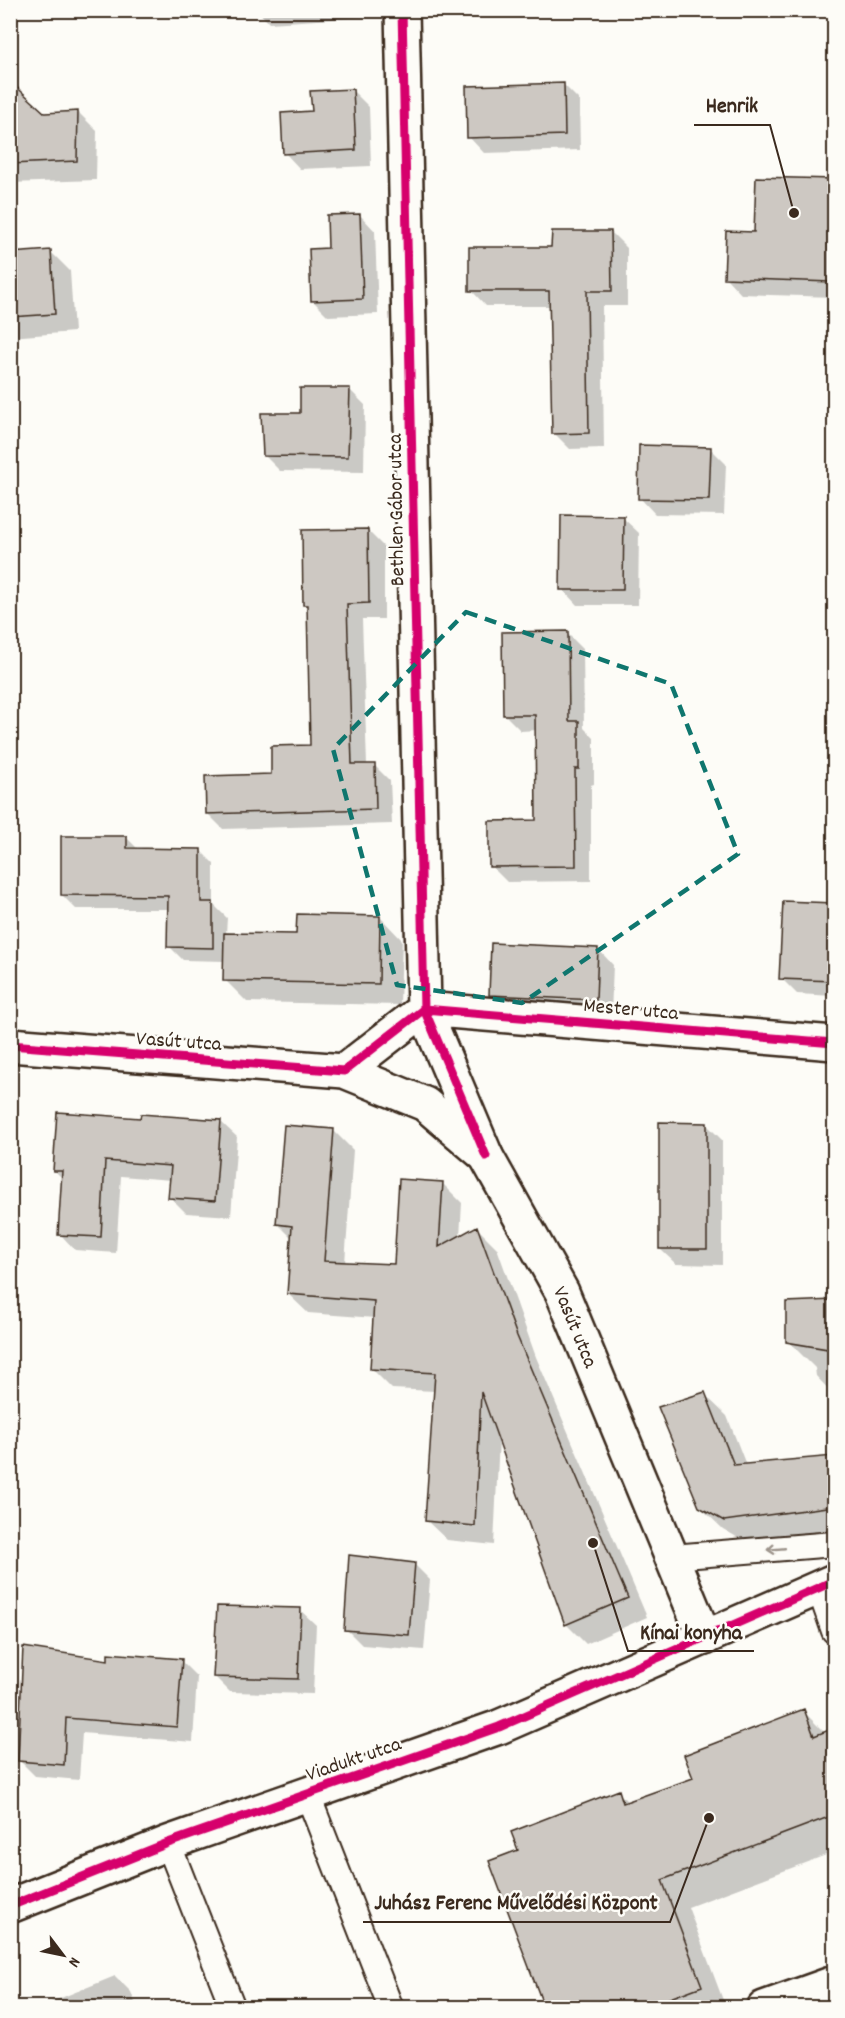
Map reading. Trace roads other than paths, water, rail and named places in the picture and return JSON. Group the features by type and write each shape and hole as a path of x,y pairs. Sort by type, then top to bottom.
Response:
{"street":[{"name":"Bethlen Gábor utca","path":"402,10 424,1009 486,1156"},
{"name":"Mester utca","path":"424,1009 834,1043"},
{"path":"344,1071 424,1009"},
{"name":"Vasút utca","path":"10,1044 344,1071 425,1104 486,1156 562,1292 705,1638"},
{"name":"Viadukt utca","path":"10,1906 168,1843 499,1727 827,1585"},
{"path":"764,2007 834,1983"}],"lane":[{"path":"672,1557 834,1544"},
{"path":"827,1585 834,1630"},
{"path":"308,1793 391,2007"},
{"path":"168,1843 233,2007"}],"place":[{"name":"Henrik","path":"794,213"},
{"name":"Kínai konyha","path":"593,1543"},
{"name":"Juhász Ferenc Művelődési Központ","path":"709,1818"}]}
